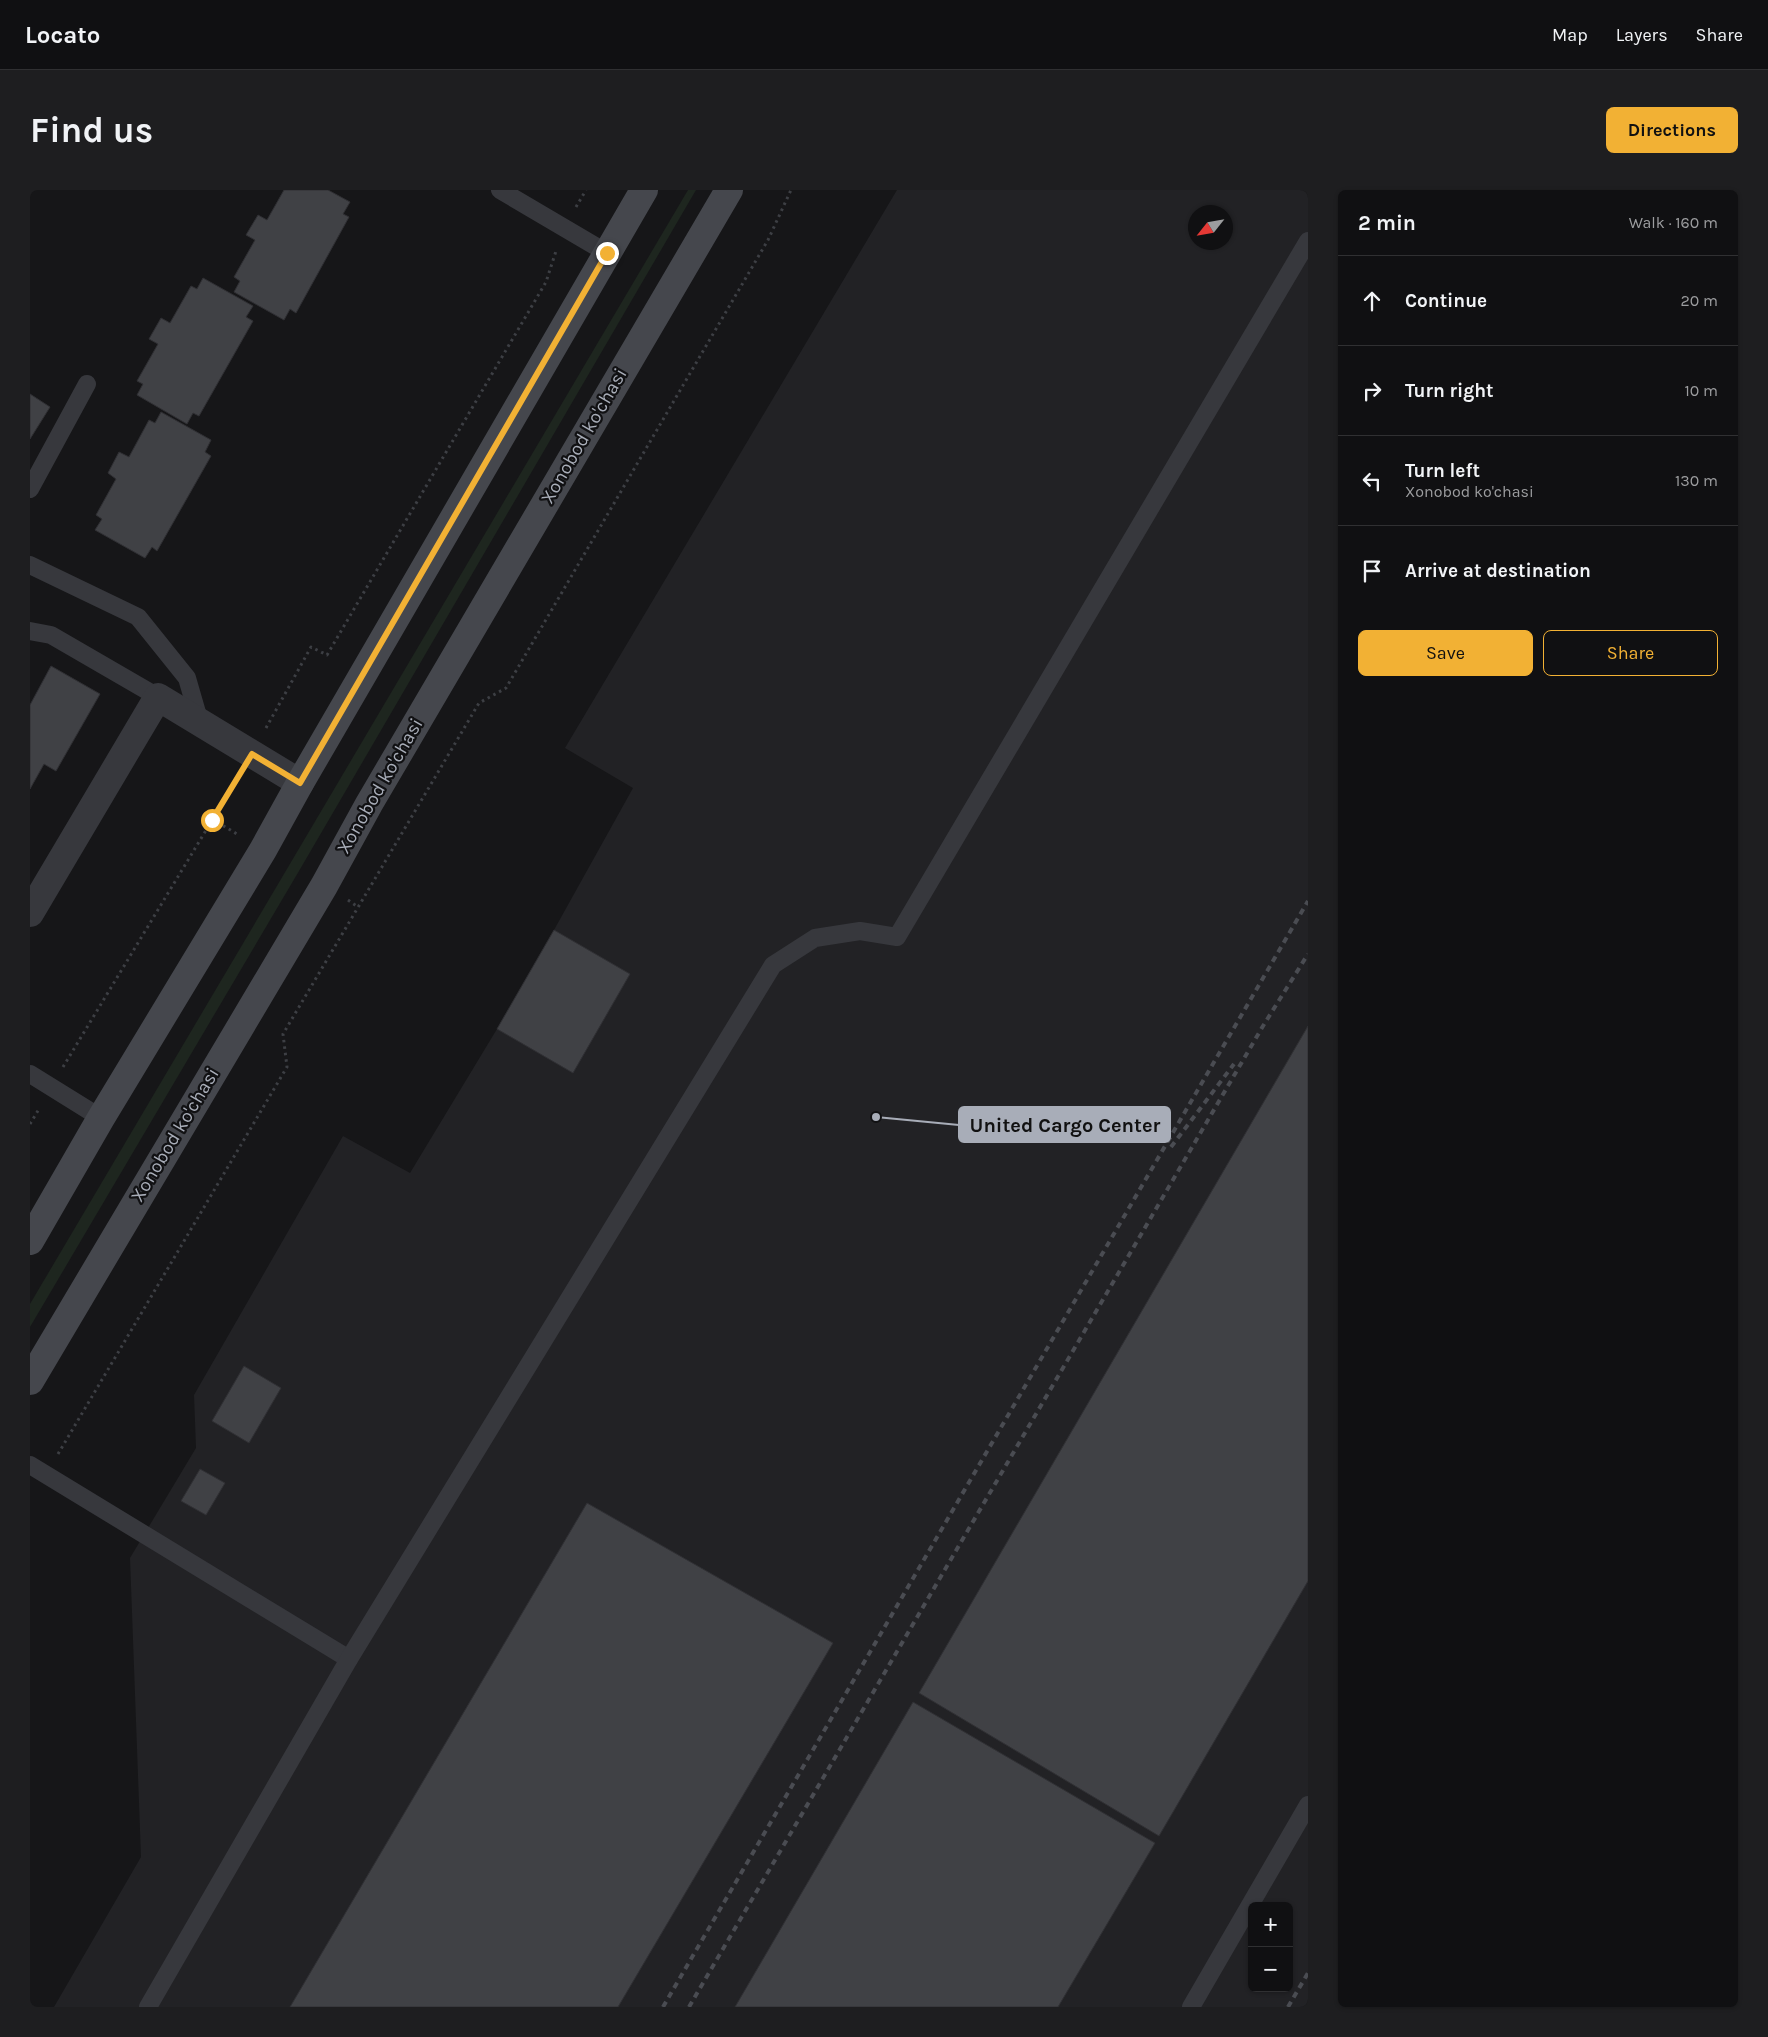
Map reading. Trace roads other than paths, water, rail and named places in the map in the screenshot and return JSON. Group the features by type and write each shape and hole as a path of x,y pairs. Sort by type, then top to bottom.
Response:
{"street":[{"path":"30,1241 101,1118 263,850 644,190"},
{"name":"Xonobod ko'chasi","path":"30,1381 324,886 368,804 729,190"},
{"path":"30,913 158,697 300,783"}],"lane":[{"path":"500,190 607,253"},
{"path":"148,2007 349,1659 773,965 815,938 860,931 896,937 1308,241"},
{"path":"30,489 87,384"},
{"path":"30,565 138,617 187,678 200,723"},
{"path":"30,631 51,635 158,697"},
{"path":"30,1074 101,1118"},
{"path":"30,1465 349,1659"},
{"path":"1191,2007 1308,1805"}],"railway":[{"path":"663,2007 1308,901"},
{"path":"689,2007 1263,1026 1308,954"},
{"path":"1171,1147 1234,1064"},
{"path":"1288,2007 1308,1973"}],"place":[{"name":"United Cargo Center","path":"876,1117"}]}
